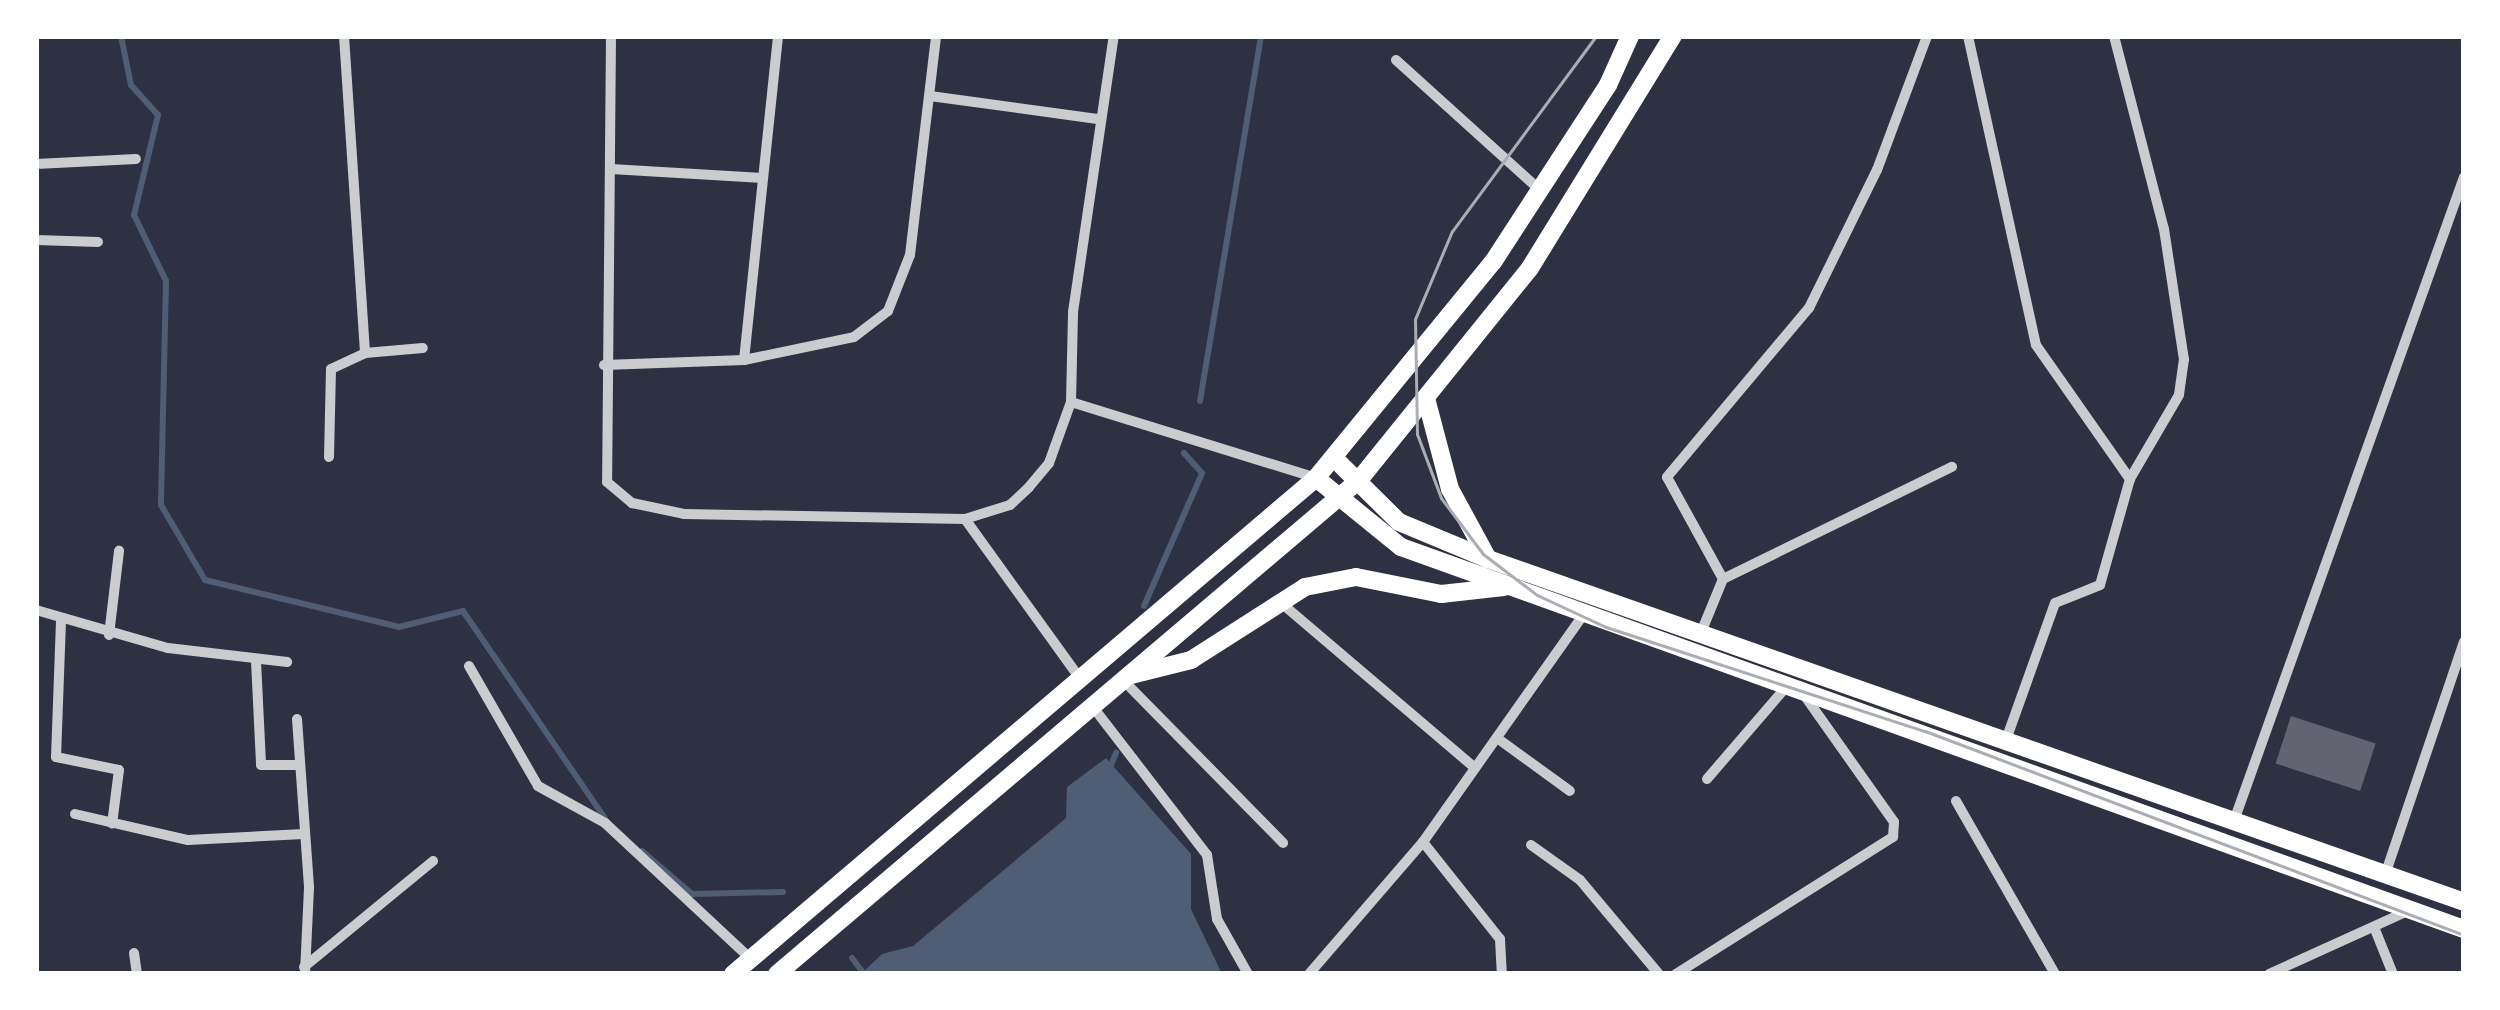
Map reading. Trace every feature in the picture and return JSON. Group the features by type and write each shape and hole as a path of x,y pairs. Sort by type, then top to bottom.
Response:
{"main road":[{"path":"733,974 1316,478 1493,262 1630,36"},
{"path":"777,974 1359,481 1530,268 1672,36"},
{"path":"1427,401 1450,489 1488,559"},
{"path":"1334,458 1399,522 1488,559 2464,902"},
{"path":"1316,478 1401,547 2464,929"},
{"path":"1127,678 1191,660 1277,600 1356,577 1441,595 1508,587"}],"street":[{"path":"344,36 365,353"},
{"path":"611,36 602,464 607,482 632,503 684,514 964,519 1010,505 1029,487 1049,463 1071,402 1097,119 1114,36"},
{"path":"744,360 778,36"},
{"path":"604,365 744,360 854,337 888,310 910,255 936,36"},
{"path":"1723,579 1667,477 1809,308 1877,170 1928,36"},
{"path":"1968,36 2036,345 2130,479"},
{"path":"2006,740 2055,603 2100,585 2130,479 2179,395 2184,359 2164,229 2114,36"},
{"path":"1396,60 1540,190"},
{"path":"931,96 1097,119"},
{"path":"36,164 136,159"},
{"path":"611,169 763,178"},
{"path":"2234,818 2464,177"},
{"path":"36,240 98,242"},
{"path":"329,457 326,376 365,353 423,348"},
{"path":"1071,402 1316,478"},
{"path":"1700,635 1723,579 1952,467"},
{"path":"964,519 1082,681"},
{"path":"109,635 119,550"},
{"path":"1277,600 1475,768"},
{"path":"36,610 109,635 256,661 287,662"},
{"path":"1309,974 1424,842 1584,614"},
{"path":"61,621 56,757 119,770 112,824"},
{"path":"2386,872 2464,642"},
{"path":"256,661 260,761 265,768 298,765"},
{"path":"469,666 538,786 604,824 751,959"},
{"path":"1127,678 1283,843"},
{"path":"1676,974 1893,837 1894,822 1793,685 1707,779"},
{"path":"1093,707 1207,855 1216,919 1248,974"},
{"path":"297,719 304,834 304,970"},
{"path":"1496,738 1570,790"},
{"path":"1956,801 2055,974"},
{"path":"75,814 188,840 304,834"},
{"path":"1424,842 1491,925 1504,952 1502,974"},
{"path":"1532,845 1580,880 1659,974"},
{"path":"304,970 433,861"},
{"path":"2269,974 2411,910"},
{"path":"2374,927 2393,974"},
{"path":"134,953 136,974"}],"water":[{"path":"1106,758 1191,854 1191,909 1222,974 861,974 882,954 913,946 1066,818 1067,787"}],"building":[{"path":"2291,716 2376,744 2360,791 2276,764"}],"waterway":[{"path":"121,36 131,85 158,115 134,215 166,281 161,505 205,580 399,627 463,611 605,818"},
{"path":"1200,401 1261,36"},
{"path":"1144,606 1202,473 1184,453"},
{"path":"1108,772 1116,753"},
{"path":"642,851 692,894 783,892"},
{"path":"852,958 864,974"}],"tram line":[{"path":"1596,36 1452,231 1415,319 1417,434 1441,498 1483,554 1537,595 1606,627 1925,731 2464,935"}]}
